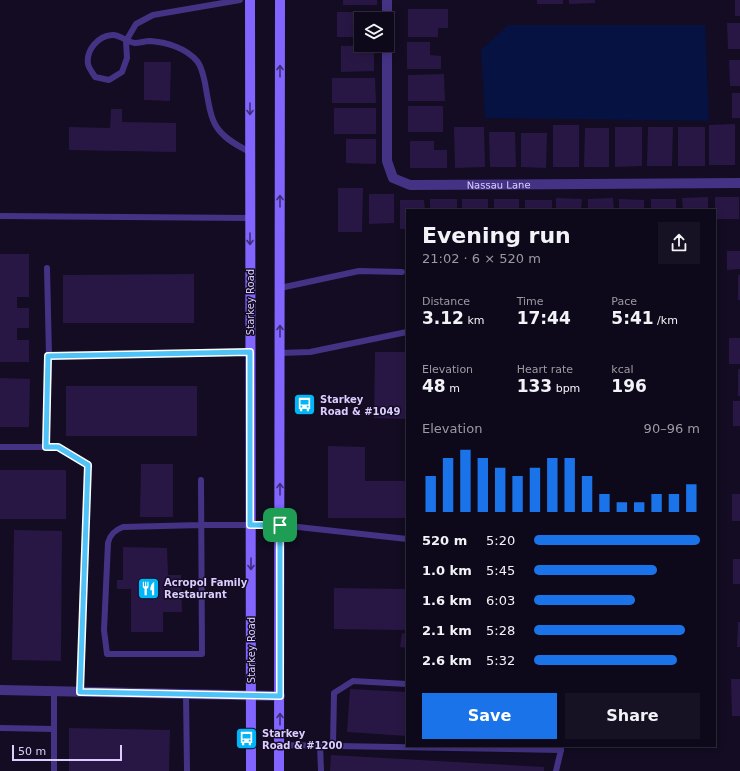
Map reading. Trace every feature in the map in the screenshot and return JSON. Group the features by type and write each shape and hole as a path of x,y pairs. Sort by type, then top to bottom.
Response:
{"main road":[{"name":"Starkey Road","path":"250,0 251,771"},
{"path":"279,771 280,0"}],"street":[{"path":"387,0 387,12"},
{"name":"Nassau Lane","path":"387,52 387,161 393,178 410,185 740,183"},
{"path":"0,690 280,696"}],"lane":[{"path":"240,0 153,15 136,24 126,41 127,58 122,72 109,80 95,77 88,66 88,52 101,37 114,35 126,41 137,43 149,41 173,45 188,53 197,61 202,70 211,114 220,134 250,152"},
{"path":"0,216 250,218"},
{"path":"46,447 48,356 47,268"},
{"path":"280,288 360,271 402,272"},
{"path":"280,353 310,352 406,332"},
{"path":"48,356 250,352"},
{"path":"0,447 58,447 88,465 80,692"},
{"path":"201,480 201,525 202,654 107,654 104,630 109,538 112,532 123,527 201,525 280,525 406,539"},
{"path":"333,746 334,693 353,682 406,684"},
{"path":"54,691 54,771"},
{"path":"186,694 187,771"},
{"path":"0,728 54,729"},
{"path":"279,745 406,747"},
{"path":"320,745 321,771"},
{"path":"447,747 561,748 556,771"}],"shaded area":[{"path":"508,25 705,25 709,121 485,118 481,50"}],"building":[{"path":"343,0 377,0 377,5 343,5"},
{"path":"537,0 563,0 563,4 537,4"},
{"path":"569,0 595,0 595,3 569,4"},
{"path":"735,0 740,0 740,16 735,16"},
{"path":"408,9 448,9 448,28 438,28 438,37 408,37"},
{"path":"337,12 354,12 354,37 337,37"},
{"path":"727,23 740,23 740,49 728,49"},
{"path":"407,42 430,42 430,55 441,56 441,69 407,69"},
{"path":"341,46 354,46 354,52 374,52 374,71 341,72"},
{"path":"729,60 740,60 740,86 730,86"},
{"path":"144,62 171,62 170,101 144,100"},
{"path":"444,74 445,101 408,101 408,75"},
{"path":"332,78 375,78 376,103 332,103"},
{"path":"732,93 740,93 740,118 732,118"},
{"path":"408,106 443,106 443,132 408,132"},
{"path":"334,108 376,108 376,134 334,134"},
{"path":"111,109 122,109 122,122 176,123 176,152 69,150 69,127 110,128"},
{"path":"735,124 735,165 709,165 709,125"},
{"path":"553,125 579,125 579,167 553,167"},
{"path":"454,127 484,127 485,167 455,168"},
{"path":"615,127 642,127 642,166 615,167"},
{"path":"648,127 673,127 672,166 647,166"},
{"path":"678,127 705,127 705,166 678,166"},
{"path":"585,128 609,128 609,167 584,167"},
{"path":"489,132 515,132 516,167 490,167"},
{"path":"521,133 547,133 546,168 521,167"},
{"path":"346,139 376,139 376,164 346,163"},
{"path":"410,141 434,141 434,150 447,150 447,168 410,168"},
{"path":"338,188 363,188 362,232 338,232"},
{"path":"369,194 394,194 394,223 369,224"},
{"path":"708,197 708,209 683,209 682,198"},
{"path":"715,197 739,197 739,219 716,219"},
{"path":"556,198 582,199 581,209 556,209"},
{"path":"613,198 614,209 588,209 588,199"},
{"path":"430,199 457,199 457,209 430,209"},
{"path":"462,199 488,199 488,209 462,209"},
{"path":"494,199 519,199 519,209 494,209"},
{"path":"619,199 644,200 644,209 619,209"},
{"path":"651,199 676,199 676,209 651,209"},
{"path":"400,200 424,200 425,209 406,209 406,229 400,229"},
{"path":"525,200 552,200 552,209 525,209"},
{"path":"727,251 740,251 740,269 727,270"},
{"path":"0,254 29,254 29,297 17,297 17,308 29,308 29,328 17,328 17,340 29,340 29,362 0,362"},
{"path":"194,274 194,323 63,323 63,275"},
{"path":"738,275 740,275 740,300 738,300"},
{"path":"729,338 740,338 740,364 729,364"},
{"path":"375,352 406,352 406,419 374,418"},
{"path":"738,369 740,369 740,396 738,396"},
{"path":"0,378 30,379 29,427 0,427"},
{"path":"66,386 197,386 197,436 66,436"},
{"path":"733,401 740,401 740,426 733,426"},
{"path":"328,446 365,447 365,481 406,481 406,518 328,518"},
{"path":"141,464 173,464 173,517 140,517"},
{"path":"0,470 66,470 66,519 0,519"},
{"path":"732,494 740,494 740,521 732,521"},
{"path":"14,530 62,531 61,661 12,660"},
{"path":"123,547 167,548 168,575 181,575 182,612 163,612 163,632 131,632 131,589 117,589 117,580 123,580"},
{"path":"733,559 740,559 740,584 733,584"},
{"path":"334,588 406,589 406,630 334,629"},
{"path":"738,622 740,622 740,647 737,647"},
{"path":"402,633 406,634 406,648 400,647"},
{"path":"731,679 740,679 740,716 732,716"},
{"path":"350,689 406,692 406,736 347,732"},
{"path":"69,728 170,730 169,771 69,771"},
{"path":"331,755 544,767 544,771 330,771"}],"place":[{"name":"Starkey Road & #1049","path":"304,405"},
{"name":"Acropol Family Restaurant","path":"149,588"},
{"name":"Starkey Road & #1200","path":"246,739"}],"route":[{"path":"250,352 250,525 280,525 280,696 80,692 88,465 58,447 46,447 48,356 250,352"}]}
